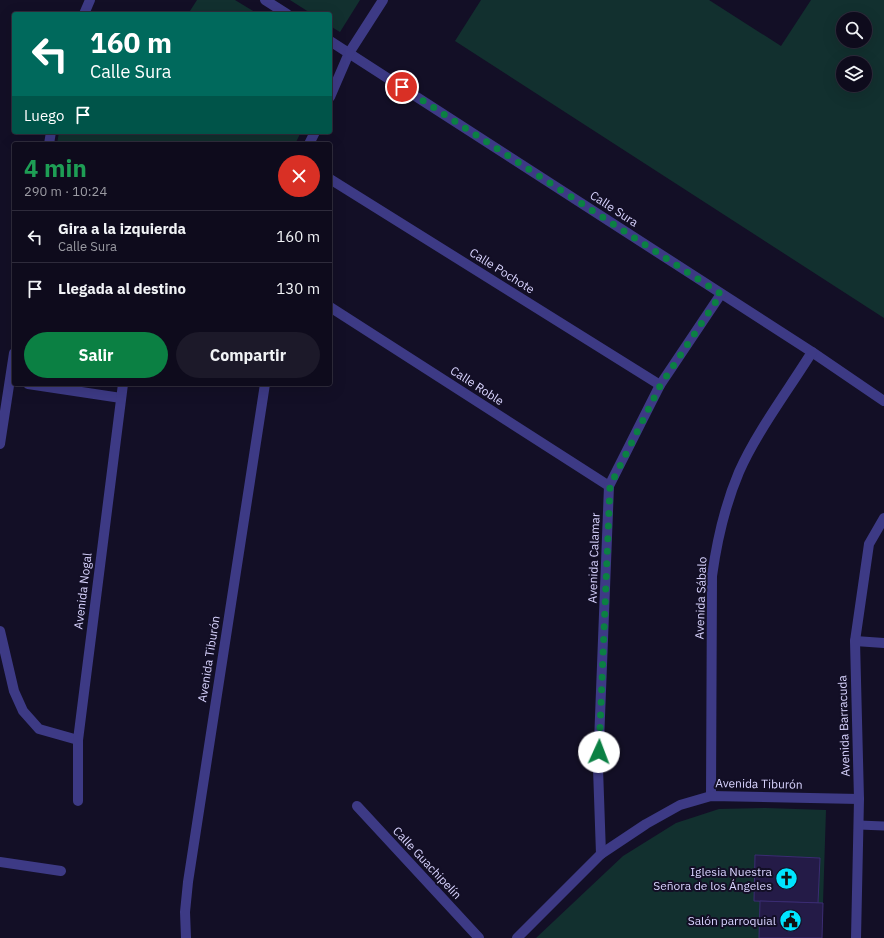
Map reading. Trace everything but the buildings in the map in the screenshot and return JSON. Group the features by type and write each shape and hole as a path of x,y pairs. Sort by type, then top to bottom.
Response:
{"street":[{"path":"85,12 90,0"},
{"path":"265,0 285,12"},
{"path":"332,92 349,53 383,0"},
{"name":"Calle Sura","path":"332,42 812,352 884,401"},
{"name":"Calle Pochote","path":"332,180 660,386"},
{"name":"Avenida Calamar","path":"601,854 598,768 610,486 660,386 721,294"},
{"name":"Calle Roble","path":"332,308 610,486"},
{"name":"Avenida Sábalo","path":"711,796 712,576 716,545 726,510 740,472 761,433 812,352"},
{"path":"0,444 8,381 12,362"},
{"path":"41,386 121,398"},
{"name":"Avenida Nogal","path":"78,801 78,740 123,386"},
{"name":"Avenida Tiburón","path":"186,938 185,912 188,882 265,386"},
{"name":"Avenida Barracuda","path":"856,938 859,799 855,641 869,544 884,518"},
{"path":"0,631 14,691 23,711 39,729 78,740"},
{"path":"855,641 884,643"},
{"name":"Avenida Tiburón","path":"517,938 601,854 646,824 680,805 711,796 859,799"},
{"name":"Calle Guachipelín","path":"356,806 479,938"},
{"path":"0,862 61,870"}],"lane":[{"path":"859,825 884,826"}],"green space":[{"path":"197,0 235,0 255,12 189,12"},
{"path":"290,0 360,0 340,32 332,27 332,12 309,12"},
{"path":"481,0 709,0 781,46 811,0 884,0 884,318 455,41"},
{"path":"59,134 300,134 296,142 57,142"},
{"path":"766,808 826,810 823,903 818,903 820,858 755,855 754,901 760,901 759,938 536,938 623,856 676,823 719,809"}],"place":[{"name":"Iglesia Nuestra Señora de los Ángeles","path":"787,879"},
{"name":"Salón parroquial","path":"791,921"}],"route":[{"path":"402,87 721,294 660,386 610,486 599,752"}]}
